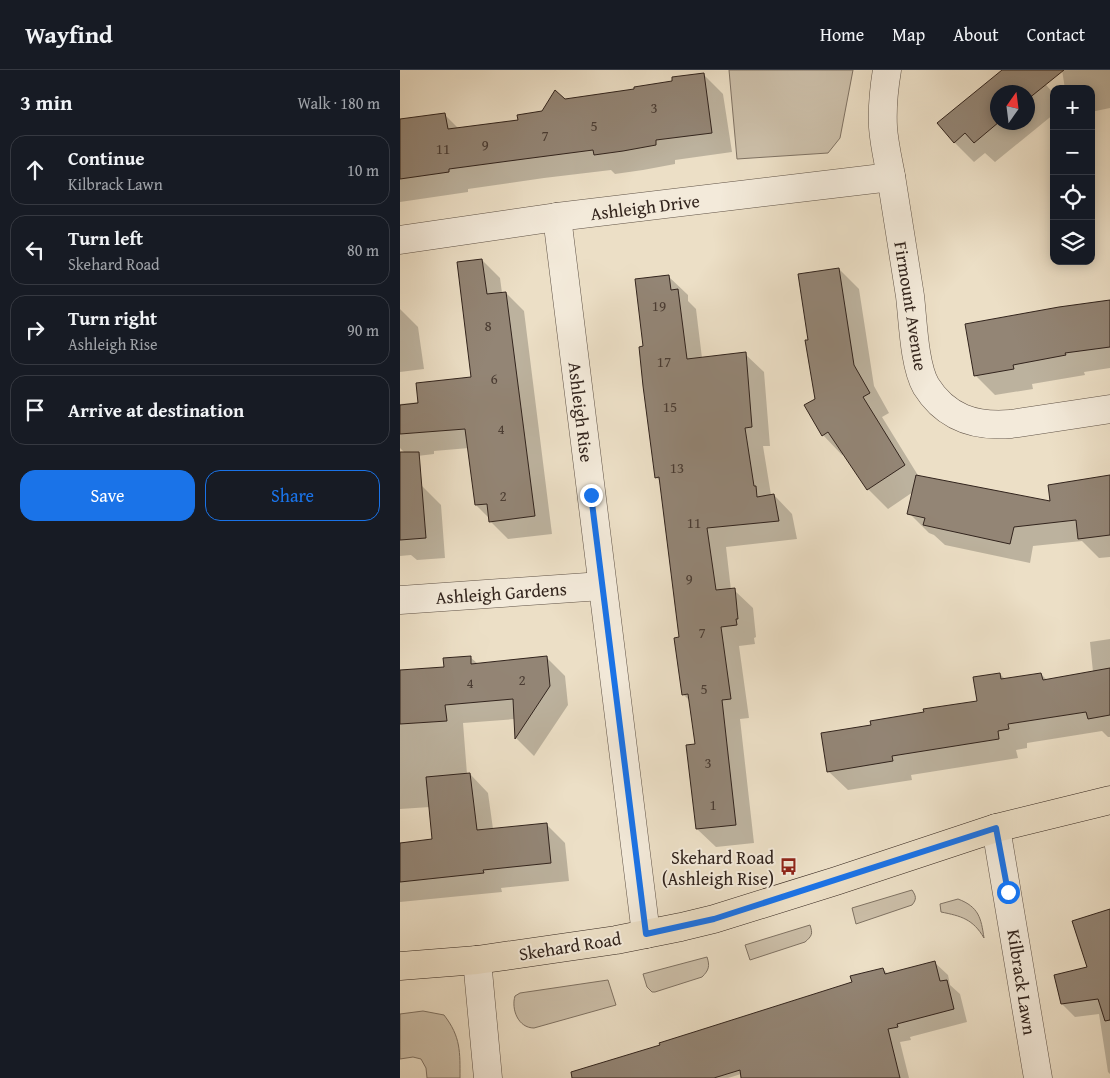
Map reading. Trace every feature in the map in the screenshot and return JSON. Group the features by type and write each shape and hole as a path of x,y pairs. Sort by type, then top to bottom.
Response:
{"main road":[{"name":"Skehard Road","path":"400,966 478,960 646,934 714,919 996,828 1110,800"}],"street":[{"name":"Firmount Avenue","path":"887,70 884,87 883,127 921,373 926,386 944,408 959,418 980,424 999,425 1110,409"},
{"name":"Ashleigh Drive","path":"400,240 557,217 891,177"},
{"name":"Ashleigh Rise","path":"557,217 646,934"},
{"name":"Ashleigh Gardens","path":"400,600 602,586"},
{"name":"Kilbrack Lawn","path":"996,828 1038,1078"},
{"path":"478,960 488,1078"}],"shaded area":[{"path":"729,70 853,70 840,138 828,153 737,159"},
{"path":"912,890 915,901 912,905 856,924 852,908"},
{"path":"958,899 965,902 978,914 984,938 971,922 955,915 941,912 940,904"},
{"path":"810,925 811,935 805,942 750,960 745,945"},
{"path":"707,957 708,968 702,977 655,992 652,992 647,987 643,974"},
{"path":"608,980 616,1005 534,1028 524,1025 515,1012 515,996 520,993"},
{"path":"423,1011 444,1015 454,1030 460,1060 460,1078 427,1078 426,1068 421,1059 413,1057 400,1059 400,1014"}],"building":[{"path":"1002,70 1064,70 1035,93 1035,85 990,85 990,130 974,143 965,133 954,143 937,123"},
{"path":"704,73 712,133 656,140 656,145 623,151 594,155 593,150 449,169 449,172 400,179 400,119 445,113 448,129 518,120 517,115 542,111 555,90 565,99 634,89 634,87 672,81 672,77"},
{"path":"482,259 487,294 506,292 535,516 489,522 487,504 475,505 465,429 400,434 400,405 418,403 416,383 471,377 457,262"},
{"path":"839,268 854,365 870,393 863,397 905,465 867,490 828,432 822,436 804,405 815,399 805,340 808,340 798,274"},
{"path":"669,275 671,290 678,289 687,359 746,352 752,427 745,428 754,486 756,486 757,497 774,494 779,521 707,528 716,590 735,588 737,625 721,627 731,699 722,700 736,825 696,829 686,745 695,744 688,694 682,695 674,638 679,637 659,477 655,478 643,386 639,347 643,346 635,279"},
{"path":"1110,300 1110,347 1065,353 1066,355 1013,365 1014,369 974,376 965,324"},
{"path":"400,452 419,452 426,538 400,540"},
{"path":"916,475 1050,501 1048,485 1110,475 1110,535 1078,539 1076,520 1014,527 1010,544 923,525 925,518 907,514"},
{"path":"471,656 471,664 547,656 550,686 515,739 513,699 445,705 447,721 400,724 400,670 444,667 443,658"},
{"path":"1110,668 1110,715 1088,719 1086,712 1008,724 1009,729 998,731 999,739 892,756 893,761 827,772 821,733 871,725 870,721 924,712 923,709 977,701 973,677 1000,673 1001,679 1041,673 1043,680"},
{"path":"470,773 477,830 547,823 551,863 483,870 484,873 400,882 400,843 432,839 426,777"},
{"path":"1110,909 1110,1020 1105,1021 1098,999 1061,1004 1054,975 1087,967 1072,921"},
{"path":"935,961 940,981 947,980 954,1009 897,1024 898,1027 888,1029 900,1078 741,1078 740,1070 714,1078 572,1078 571,1072 852,982 850,976 883,968 885,974"}],"place":[{"name":"Skehard Road (Ashleigh Rise)","path":"788,867"}],"route":[{"path":"591,495 646,934 714,919 996,828 1008,892"}]}
